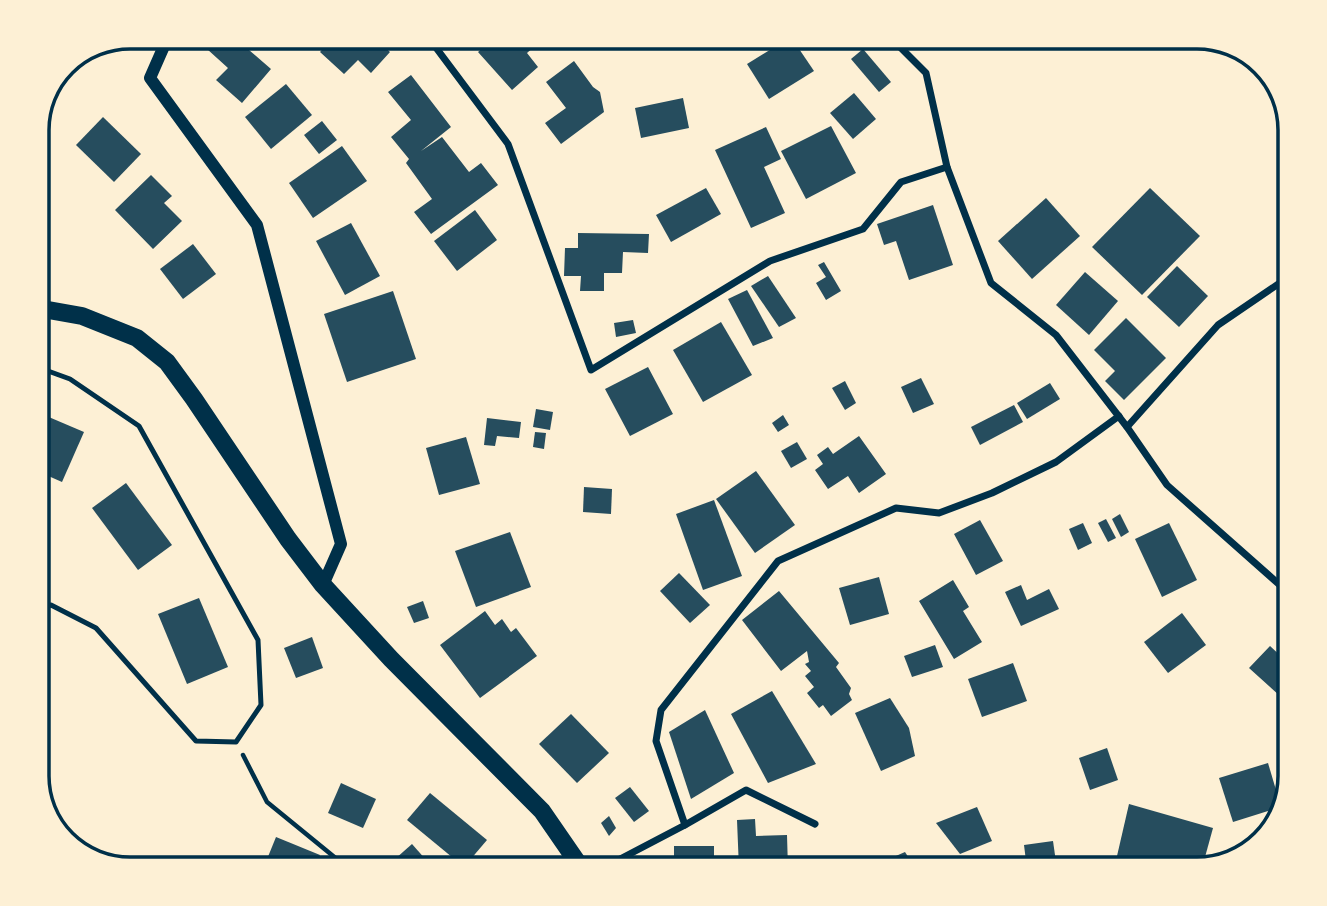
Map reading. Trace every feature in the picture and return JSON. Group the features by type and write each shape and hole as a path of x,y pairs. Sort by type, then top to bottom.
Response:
{"main road":[{"path":"49,310 82,316 137,338 167,362 288,539 323,585 391,659 542,811 574,857"}],"street":[{"path":"163,49 150,78 257,225 341,544 323,585"},
{"path":"437,49 508,144 591,370 770,261 863,229 901,182 947,167"},
{"path":"902,49 926,73 947,167 991,283 1056,335 1119,416 1167,485 1278,583"},
{"path":"1127,427 1218,325 1278,284"},
{"path":"685,825 656,741 661,710 778,561 896,508 939,513 992,493 1056,462 1119,416"},
{"path":"624,857 746,790 815,824"}],"lane":[{"path":"49,372 70,379 139,426 258,640 261,705 236,742 196,741 96,628 49,606"}],"path":[{"path":"236,742 267,802 334,857"}],"building":[{"path":"207,49 250,49 271,69 242,103 216,80 228,68"},
{"path":"323,49 387,49 390,52 371,73 358,60 344,74 320,52"},
{"path":"481,49 532,49 527,53 538,67 512,90 478,52"},
{"path":"771,49 799,49 814,71 769,99 747,64"},
{"path":"863,49 891,82 879,92 851,59"},
{"path":"574,61 593,87 600,92 604,112 561,144 545,123 566,108 546,82"},
{"path":"411,75 451,127 421,151 442,137 469,172 481,163 498,185 431,234 414,212 432,199 406,163 409,159 391,137 411,120 388,92"},
{"path":"286,84 312,115 271,149 245,117"},
{"path":"854,93 876,119 853,139 830,113"},
{"path":"683,98 689,128 641,138 635,108"},
{"path":"103,117 141,154 114,182 76,145"},
{"path":"322,121 337,140 319,154 304,135"},
{"path":"831,126 856,173 806,199 781,151"},
{"path":"766,127 781,159 764,167 785,213 751,228 715,150"},
{"path":"342,146 367,181 313,218 289,183"},
{"path":"151,175 172,196 164,203 182,221 153,249 115,210"},
{"path":"706,188 721,214 671,242 656,215"},
{"path":"1150,188 1200,236 1142,295 1092,247"},
{"path":"1046,198 1080,236 1032,279 998,241"},
{"path":"933,205 953,265 909,280 896,241 884,245 877,224"},
{"path":"475,210 497,240 457,271 434,241"},
{"path":"351,223 380,276 345,295 316,241"},
{"path":"578,233 649,234 648,253 623,252 622,273 604,273 604,291 580,291 581,276 564,276 565,248 578,248"},
{"path":"193,244 216,274 183,299 160,269"},
{"path":"824,262 841,291 826,300 816,283 826,277 818,265"},
{"path":"1177,266 1208,296 1179,327 1147,297"},
{"path":"1085,272 1118,301 1089,335 1056,305"},
{"path":"768,276 796,318 779,327 751,286"},
{"path":"747,290 773,338 753,346 728,299"},
{"path":"393,291 416,359 347,382 324,314"},
{"path":"1126,318 1166,358 1124,400 1105,381 1115,371 1094,350"},
{"path":"633,320 636,333 616,337 614,323"},
{"path":"721,322 752,375 703,402 673,350"},
{"path":"648,367 673,414 630,436 605,389"},
{"path":"921,378 934,404 913,413 901,387"},
{"path":"845,381 856,403 845,410 832,388"},
{"path":"1050,383 1060,399 1027,419 1017,403"},
{"path":"1014,405 1023,422 980,445 971,427"},
{"path":"536,409 553,412 550,430 533,427"},
{"path":"783,415 789,425 778,432 772,423"},
{"path":"49,417 84,432 62,482 49,476"},
{"path":"487,418 521,422 519,438 497,436 495,446 484,445"},
{"path":"535,432 546,433 544,449 533,447"},
{"path":"859,436 886,474 859,493 848,476 828,489 815,470 823,464 817,455 828,447 833,454"},
{"path":"466,437 480,484 439,495 426,448"},
{"path":"797,442 807,459 791,468 781,451"},
{"path":"756,471 795,525 755,553 716,499"},
{"path":"126,483 172,545 138,570 92,508"},
{"path":"584,487 612,489 611,514 583,512"},
{"path":"714,500 742,576 703,590 676,514"},
{"path":"1120,514 1129,532 1121,537 1112,519"},
{"path":"1106,519 1116,538 1108,542 1098,523"},
{"path":"980,520 1003,561 976,575 954,534"},
{"path":"1083,523 1092,543 1078,550 1069,529"},
{"path":"1169,523 1197,580 1162,597 1135,539"},
{"path":"510,532 531,587 476,607 455,551"},
{"path":"679,573 710,605 690,623 660,591"},
{"path":"879,577 889,614 850,625 839,588"},
{"path":"953,580 969,607 963,611 982,642 954,659 919,601"},
{"path":"1021,585 1027,600 1049,589 1059,609 1021,626 1005,592"},
{"path":"779,591 839,663 836,667 851,688 849,694 852,700 831,716 823,705 819,708 807,693 814,687 805,676 811,671 805,664 809,662 807,651 781,671 742,620"},
{"path":"199,598 228,667 187,684 158,614"},
{"path":"423,601 429,618 414,623 407,607"},
{"path":"485,611 495,625 502,619 511,632 516,628 537,656 480,698 440,645"},
{"path":"1182,613 1206,645 1168,673 1144,642"},
{"path":"312,637 323,668 296,678 284,648"},
{"path":"935,645 943,667 912,677 904,656"},
{"path":"1270,646 1278,653 1278,694 1249,668"},
{"path":"1013,663 1027,701 982,717 968,679"},
{"path":"772,691 816,764 768,783 731,714"},
{"path":"890,698 909,728 915,756 881,771 855,713"},
{"path":"705,710 734,773 691,799 669,732"},
{"path":"571,714 609,753 577,783 539,744"},
{"path":"1107,748 1118,780 1090,790 1079,758"},
{"path":"1268,763 1276,791 1271,810 1233,822 1219,778"},
{"path":"341,783 376,799 363,828 328,813"},
{"path":"630,787 649,811 634,822 615,798"},
{"path":"430,793 487,840 473,857 452,857 407,820"},
{"path":"1129,804 1213,828 1205,856 1117,856"},
{"path":"977,807 992,841 960,854 936,823"},
{"path":"609,816 616,828 609,836 601,823"},
{"path":"755,819 756,836 787,835 788,857 739,857 737,820"},
{"path":"276,837 320,855 319,857 268,857"},
{"path":"1053,841 1055,857 1026,857 1024,845"},
{"path":"412,844 423,857 397,857"},
{"path":"674,846 714,846 714,857 674,857"},
{"path":"905,852 908,857 894,857"}]}
